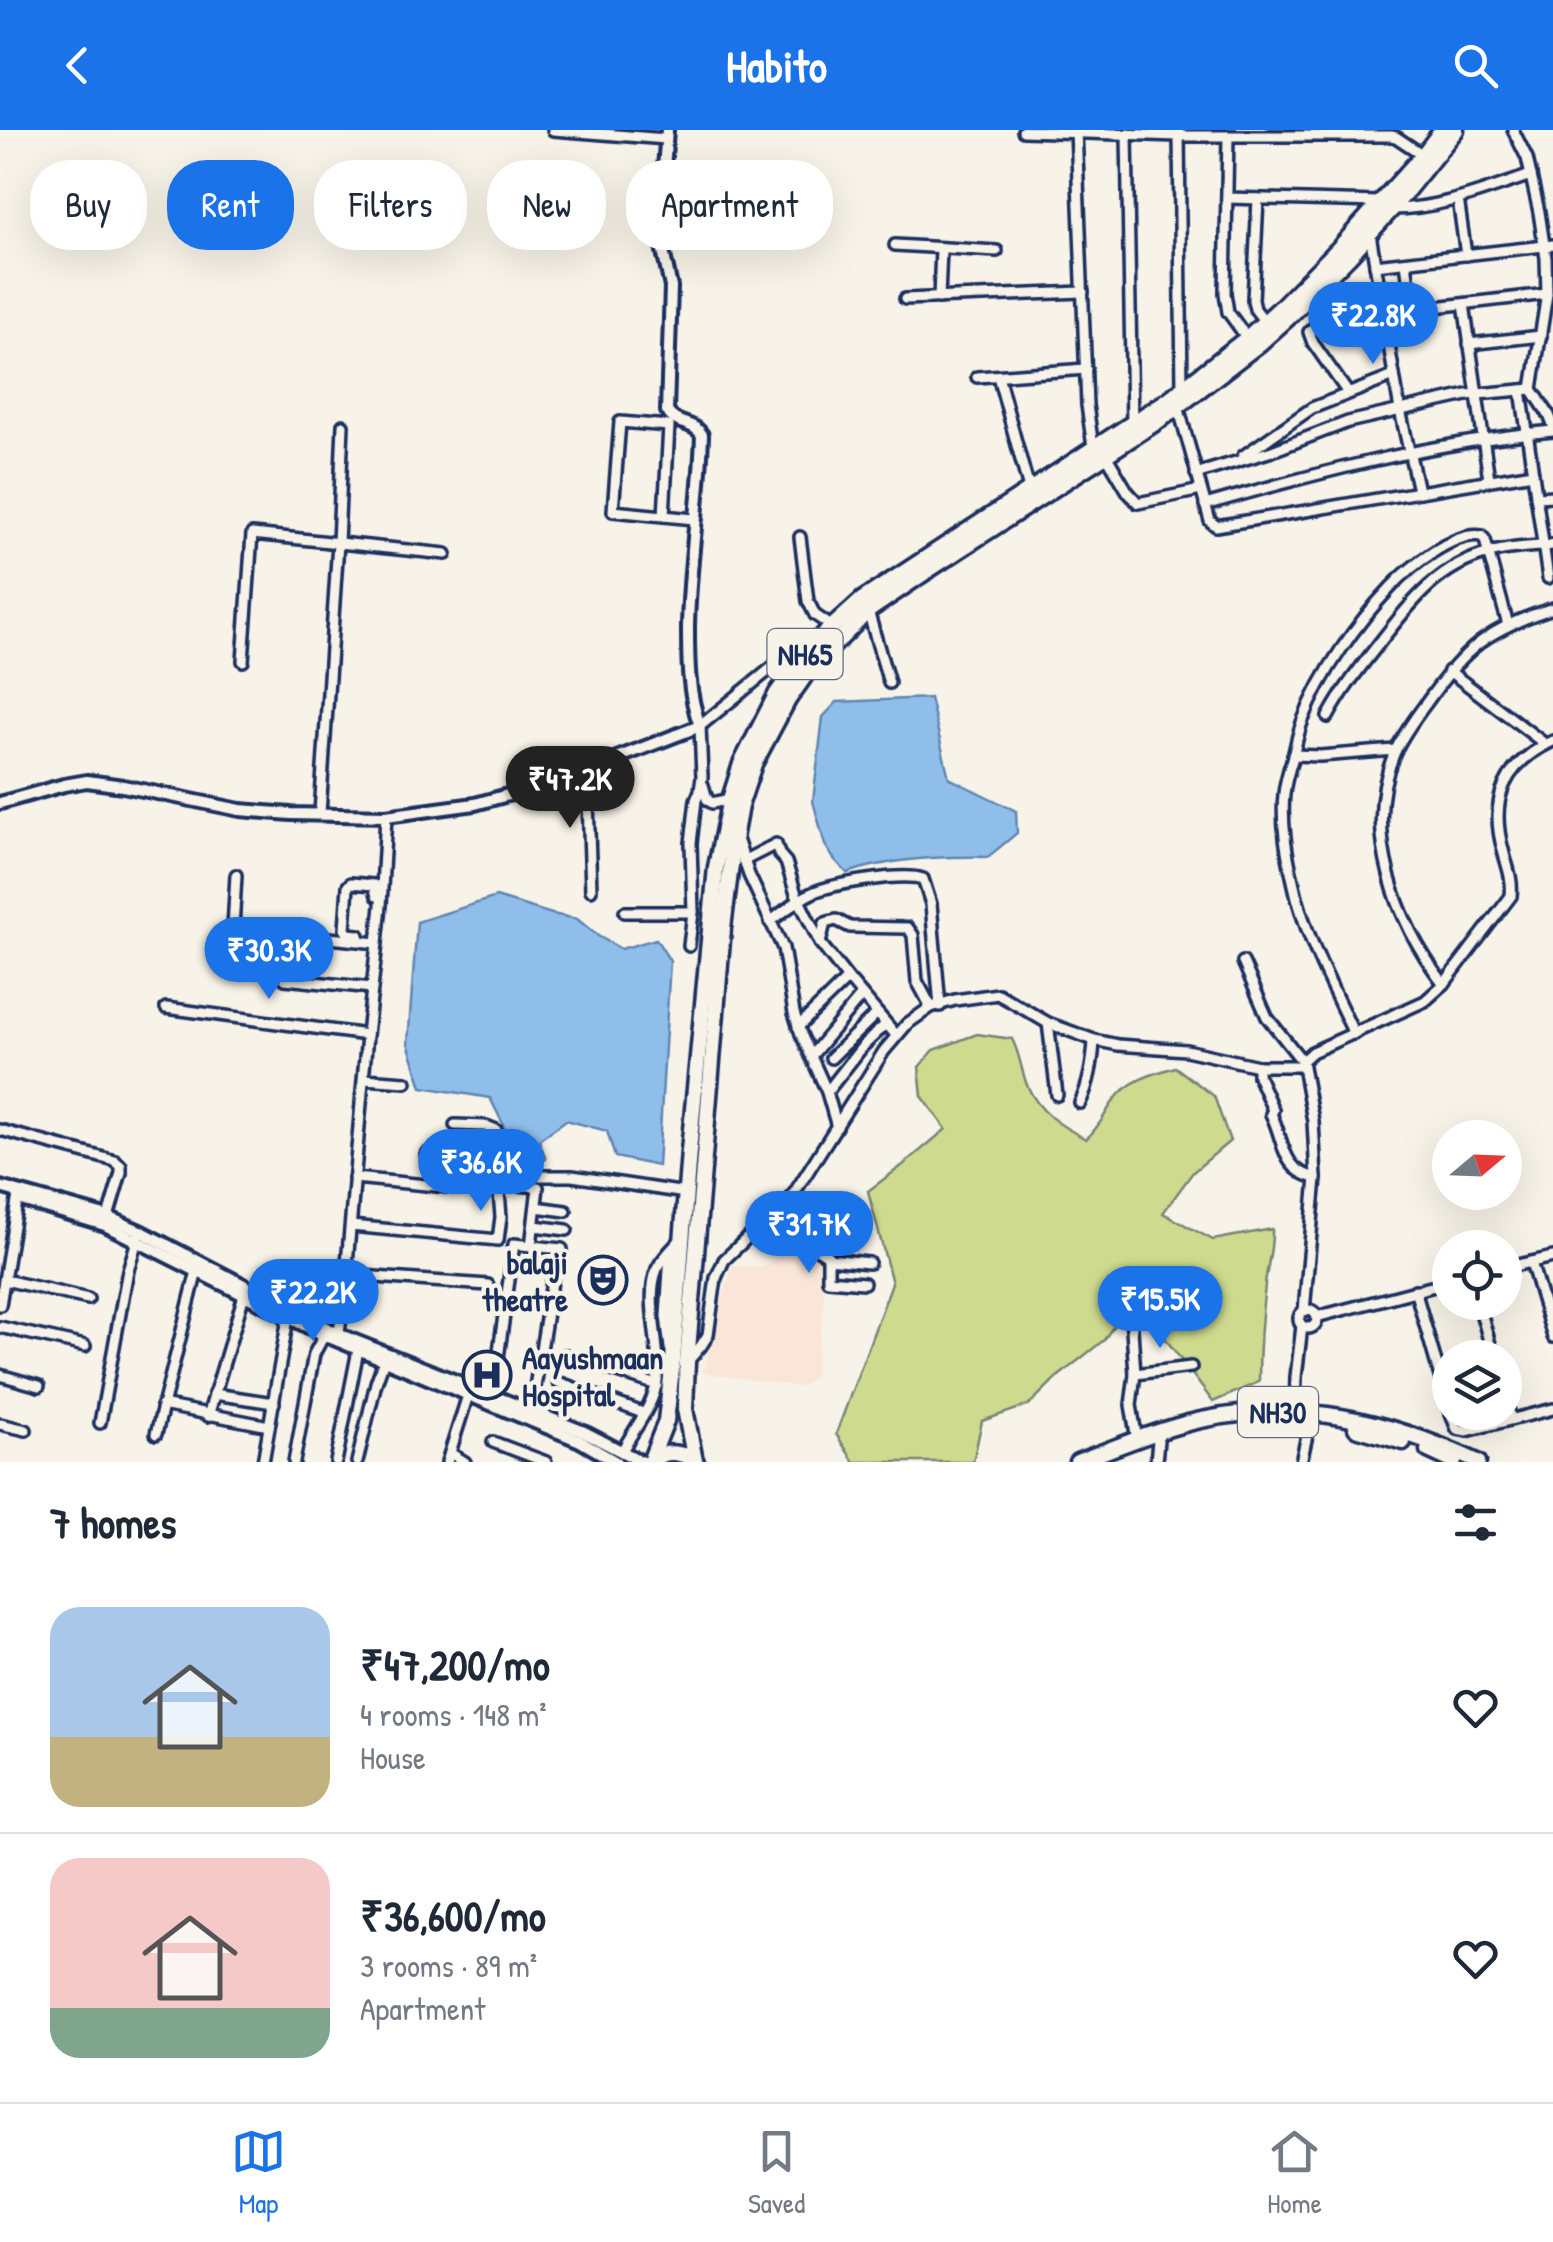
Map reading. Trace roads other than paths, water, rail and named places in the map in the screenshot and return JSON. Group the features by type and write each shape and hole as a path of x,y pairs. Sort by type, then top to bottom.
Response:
{"highway":[{"name":"NH65","path":"695,1461 680,1361 686,1193 716,867 730,799 761,720 812,646 863,598 1029,489 1178,406 1288,318 1370,234 1442,130"},
{"name":"NH65","path":"647,1461 666,1421 680,1361 723,928 740,806 754,764 788,700 809,670 868,612 1100,451 1247,338 1386,206 1456,130"},
{"name":"NH30","path":"1077,1462 1137,1440 1249,1413 1295,1412 1376,1423 1478,1462"},
{"name":"NH30","path":"1098,1462 1192,1427 1250,1420 1310,1422 1373,1432 1454,1462"},
{"name":"NH65","path":"647,1461 678,1453 695,1461"}],"street":[{"path":"553,130 666,134 659,233 671,287 667,411 674,420 695,427 702,435 689,581 688,677 700,726 702,778 691,842 693,912 689,946"},
{"path":"1513,130 1528,158 1549,246 1541,336 1527,390 1528,433 1536,497 1548,545 1548,578"},
{"path":"1022,131 1228,136 1396,134 1423,156"},
{"path":"1076,132 1087,404 1100,451 1138,502 1201,490"},
{"path":"1179,133 1182,389"},
{"path":"1127,134 1132,423"},
{"path":"1228,136 1226,304 1247,338"},
{"path":"1227,198 1414,209 1531,175"},
{"path":"1258,198 1254,300 1265,322"},
{"path":"1458,199 1466,255"},
{"path":"1539,212 1553,209"},
{"path":"1370,234 1418,492"},
{"path":"895,245 997,251"},
{"path":"1376,265 1549,246"},
{"path":"939,298 941,248"},
{"path":"1406,262 1412,310"},
{"path":"1348,392 1313,343 1311,327 1380,288"},
{"path":"905,299 1084,292"},
{"path":"1383,314 1546,294"},
{"path":"1464,304 1489,479"},
{"path":"1470,344 1541,336"},
{"path":"977,377 1086,369"},
{"path":"998,376 1029,489"},
{"path":"1236,462 1300,415 1394,376"},
{"path":"1196,474 1348,422 1476,395 1527,390"},
{"path":"1205,505 1408,452 1553,428 1549,415 1527,390"},
{"path":"1178,406 1205,505 1216,526 1533,474"},
{"path":"664,516 670,426 620,422 613,511 664,516 694,518"},
{"path":"320,813 342,425"},
{"path":"1536,497 1553,496"},
{"path":"243,661 252,534 446,554"},
{"path":"1354,1034 1294,889 1283,814 1284,789 1302,721 1321,684 1377,602 1442,546 1469,535 1482,536 1508,625"},
{"path":"800,537 811,609 831,626"},
{"path":"1328,717 1340,694 1425,588 1448,571 1490,553 1548,545"},
{"path":"1444,984 1428,965 1412,935 1391,882 1380,818 1384,788 1396,750 1448,671 1481,639 1553,608"},
{"path":"868,612 889,683"},
{"path":"0,803 88,782 240,810 291,814 386,816 476,804 555,782 700,726 790,653 806,644 812,646"},
{"path":"670,1252 666,1316 680,1361 701,1346 708,1335 720,1267 731,1252 787,1206 896,1035 936,1006 998,994 1048,1023 1094,1040 1186,1050 1258,1066 1301,1063 1312,1052 1425,1001 1444,984 1510,896 1512,882 1497,824 1502,788 1518,766 1549,743 1448,671"},
{"path":"1293,756 1396,750"},
{"path":"588,770 591,890"},
{"path":"702,778 707,799 718,803 730,799"},
{"path":"339,1338 372,988 372,937 386,816"},
{"path":"735,833 743,861 783,948 798,1026 827,1092 837,1127"},
{"path":"743,861 776,844 820,943 896,1035"},
{"path":"236,875 233,928 372,937"},
{"path":"770,922 812,893 889,876 922,879 931,904 936,1006"},
{"path":"372,937 346,932 348,886 374,885 379,898"},
{"path":"625,912 693,912"},
{"path":"820,943 826,923 836,920 850,927 908,928 913,935 916,981 936,1006"},
{"path":"1243,962 1267,1017 1301,1063 1312,1121 1316,1178 1304,1311 1299,1318 1302,1326 1295,1412"},
{"path":"285,979 372,988"},
{"path":"798,1026 849,980"},
{"path":"812,1055 862,995"},
{"path":"166,1008 367,1035"},
{"path":"832,1058 877,1012"},
{"path":"1048,1023 1057,1095"},
{"path":"827,1092 886,1024"},
{"path":"1080,1103 1088,1087 1094,1040"},
{"path":"1258,1066 1277,1135 1294,1169 1316,1178"},
{"path":"364,1079 406,1082"},
{"path":"351,1226 498,1240 496,1130 455,1125"},
{"path":"0,1130 115,1161 121,1166 120,1174 108,1217"},
{"path":"426,1154 498,1158"},
{"path":"499,1171 572,1176 686,1193"},
{"path":"354,1178 457,1188 538,1188 531,1246"},
{"path":"457,1188 457,1202"},
{"path":"0,1190 108,1217 197,1271 324,1336 339,1338 358,1350 582,1437"},
{"path":"18,1195 138,1236 339,1338 468,1395 530,1412 619,1456 647,1461"},
{"path":"0,1305 18,1195"},
{"path":"536,1206 566,1210"},
{"path":"787,1206 829,1231 855,1240"},
{"path":"772,1220 823,1251 829,1259 828,1280 864,1283"},
{"path":"534,1226 567,1230"},
{"path":"100,1423 128,1270 138,1236"},
{"path":"619,1456 656,1385 656,1272 682,1238"},
{"path":"492,1400 514,1244 562,1249"},
{"path":"1522,1264 1553,1256"},
{"path":"829,1259 869,1262"},
{"path":"1531,1262 1553,1337"},
{"path":"530,1412 554,1269"},
{"path":"156,1434 197,1271"},
{"path":"346,1275 488,1285"},
{"path":"5,1280 88,1299"},
{"path":"1316,1316 1432,1286"},
{"path":"1416,1290 1432,1347"},
{"path":"208,1416 244,1295"},
{"path":"1304,1311 1316,1316"},
{"path":"1131,1316 1136,1374 1131,1405 1137,1440"},
{"path":"1302,1326 1313,1326 1316,1316"},
{"path":"263,1462 288,1318"},
{"path":"0,1327 85,1346"},
{"path":"294,1462 314,1354 324,1336"},
{"path":"336,1462 358,1350"},
{"path":"566,1355 656,1385"},
{"path":"357,1462 376,1383 388,1359"},
{"path":"1136,1374 1191,1367"},
{"path":"0,1375 39,1386"},
{"path":"558,1382 643,1413"},
{"path":"214,1394 274,1403"},
{"path":"465,1462 448,1457 468,1395"},
{"path":"162,1405 270,1426"},
{"path":"1522,1417 1553,1408"},
{"path":"1301,1462 1310,1422"},
{"path":"0,1424 26,1430"},
{"path":"1156,1462 1158,1440"},
{"path":"493,1442 546,1462"}],"water":[{"path":"930,698 949,778 1016,811 1017,833 988,857 917,859 847,873 825,845 813,801 823,717 837,702"},
{"path":"496,897 577,919 621,949 656,939 670,961 658,1166 615,1157 607,1131 566,1120 539,1140 546,1159 535,1164 512,1162 503,1124 490,1098 422,1087 408,1043 417,922"}],"place":[{"name":"balaji theatre","path":"603,1280"},
{"name":"Aayushmaan Hospital","path":"487,1375"}]}
